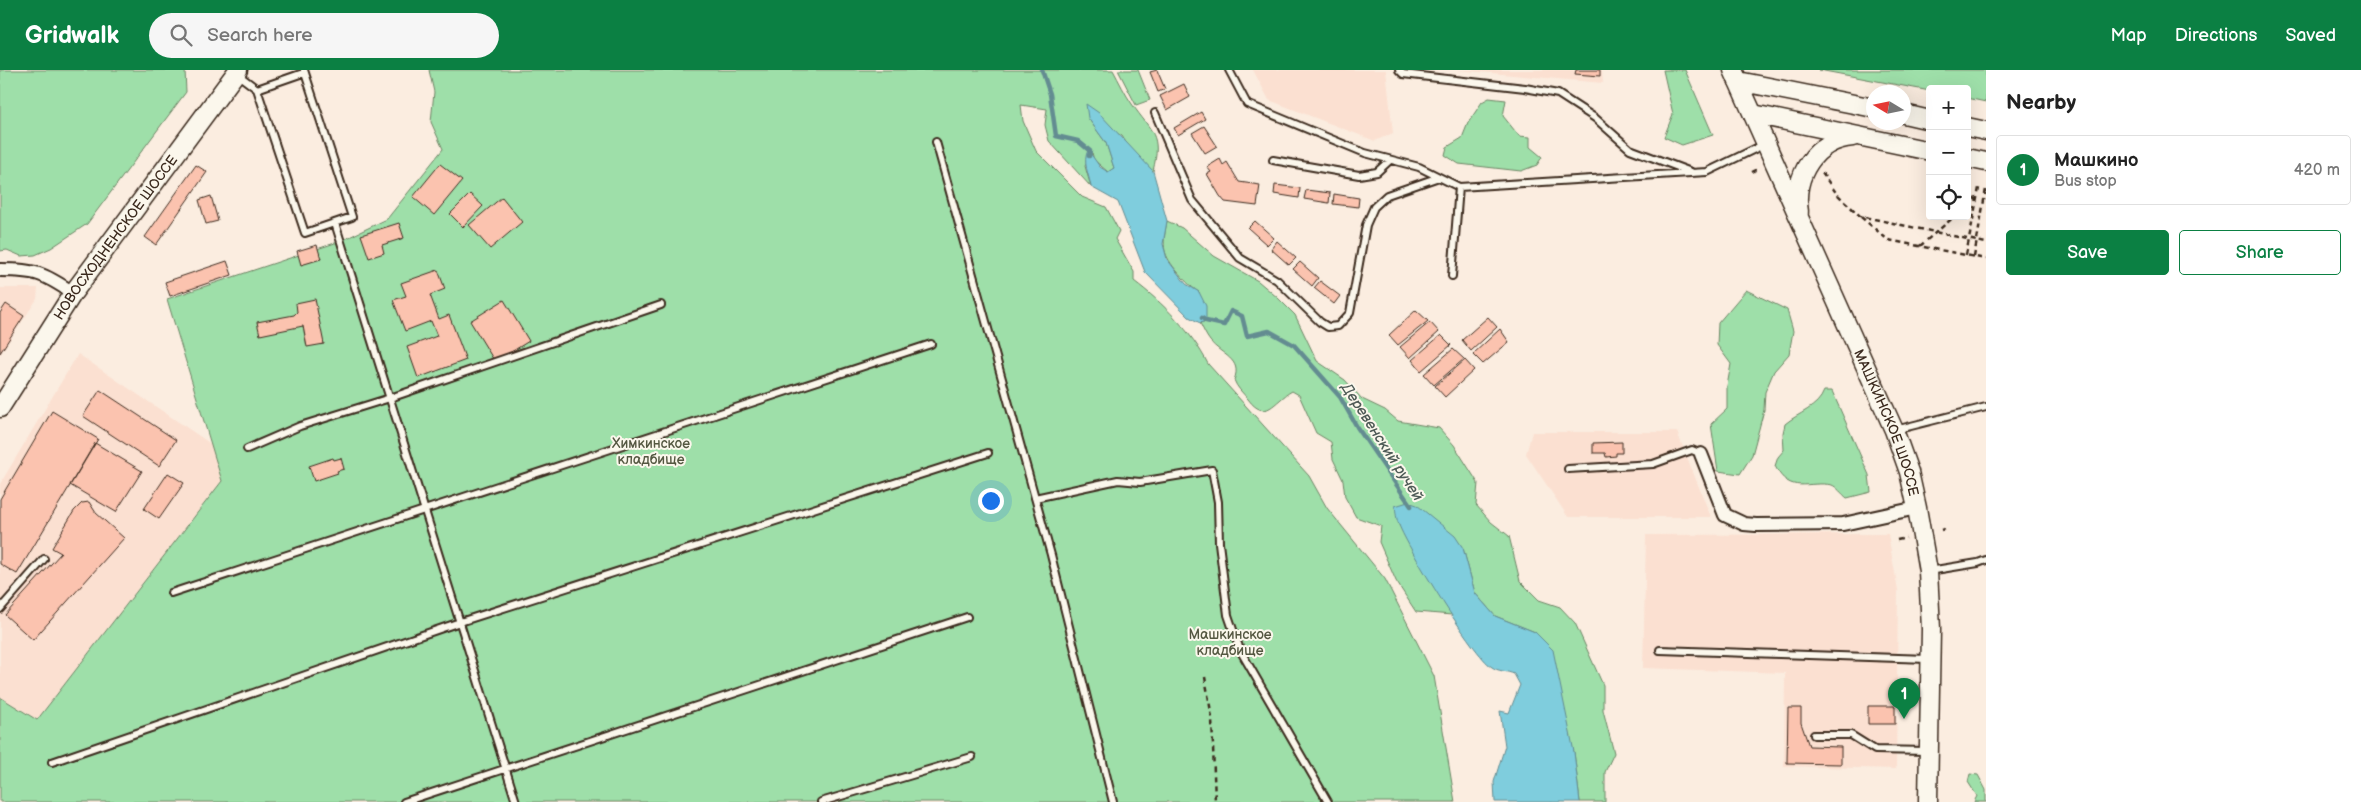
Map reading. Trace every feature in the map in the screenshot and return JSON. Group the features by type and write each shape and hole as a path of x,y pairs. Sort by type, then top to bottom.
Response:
{"main road":[{"name":"НОВОСХОДНЕНСКОЕ ШОССЕ","path":"0,408 73,293 237,72"},
{"path":"1735,75 1866,106"},
{"name":"МАШКИНСКОЕ ШОССЕ","path":"1735,75 1894,430 1908,472 1917,508 1928,572 1930,660 1928,802"},
{"path":"1752,114 1926,150"},
{"path":"1911,116 1926,119"},
{"path":"1971,129 1986,131"},
{"path":"1800,220 1798,202 1802,180 1810,160 1833,142 1841,139 1864,138"},
{"path":"1971,159 1986,162"}],"street":[{"path":"0,270 29,270 47,276 73,293"},
{"path":"1701,454 1725,515 1744,524 1843,524 1917,508"}],"lane":[{"path":"1229,70 1247,104 1365,153 1419,167 1459,187 1707,172 1766,143"},
{"path":"1399,70 1403,74 1525,88 1558,94 1595,118 1630,149 1694,173"},
{"path":"237,72 257,89 305,233 352,217 304,71 257,89"},
{"path":"1155,114 1192,200 1240,258 1277,280 1320,322 1328,326 1338,326 1350,313 1366,225 1374,207 1387,195 1439,177"},
{"path":"936,142 1035,498 1091,708 1113,802"},
{"path":"1273,160 1359,175 1377,172 1390,160"},
{"path":"1452,276 1459,187"},
{"path":"335,223 516,802"},
{"path":"246,449 300,426 390,398 661,305"},
{"path":"171,593 931,344"},
{"path":"1894,430 1986,406"},
{"path":"1568,469 1653,464 1692,450 1701,454"},
{"path":"52,762 460,622 988,454"},
{"path":"1035,498 1118,480 1140,482 1212,470 1218,502 1219,543 1228,615 1240,650 1328,802"},
{"path":"0,609 44,559"},
{"path":"1928,572 1986,560"},
{"path":"404,802 505,767 966,617"},
{"path":"1660,650 1930,660"},
{"path":"1814,735 1851,736 1875,750 1929,751"},
{"path":"821,802 972,757"}],"path":[{"path":"1752,172 1760,168"},
{"path":"1824,176 1837,194 1888,240 1986,259"},
{"path":"1966,255 1979,188"},
{"path":"1974,256 1986,189"},
{"path":"1971,202 1977,197"},
{"path":"1860,216 1986,243"},
{"path":"1920,246 1951,220"},
{"path":"1897,540 1906,538"},
{"path":"1205,677 1212,718 1215,802"}],"shaded area":[{"path":"1253,70 1386,70 1393,133 1375,141 1269,100"},
{"path":"1457,70 1602,70 1603,83"},
{"path":"0,288 38,288 37,299 0,355"},
{"path":"78,354 211,444 222,481 37,720 0,697 0,484"},
{"path":"1532,432 1677,432 1711,517 1568,517 1526,454"},
{"path":"1888,534 1898,590 1896,769 1784,766 1785,673 1643,668 1646,535"}],"green space":[{"path":"0,70 185,70 186,92 87,224 51,248 35,255 21,256 7,250 0,251"},
{"name":"Химкинское кладбище","path":"429,70 1113,70 1129,100 1150,128 1156,141 1156,159 1153,171 1130,149 1122,136 1088,118 1106,143 1114,168 1108,172 1094,160 1092,153 1085,166 1091,187 1049,141 1045,125 1047,109 1021,105 1023,121 1036,151 1082,197 1106,207 1119,231 1115,239 1134,272 1134,281 1156,299 1185,329 1208,364 1309,476 1327,508 1385,579 1434,676 1455,802 0,802 0,697 37,720 222,481 167,299 341,241 387,219 443,149 431,122 434,92"},
{"path":"1118,70 1138,70 1150,100 1136,105"},
{"path":"1663,70 1685,70 1713,135 1682,145 1664,137 1673,114"},
{"path":"1819,70 1986,70 1986,102 1971,99 1971,85 1926,85 1926,90 1911,87 1911,85 1898,85"},
{"path":"1489,98 1506,100 1503,116 1519,136 1530,137 1530,147 1542,157 1537,165 1521,171 1459,164 1445,155 1447,147 1462,138 1468,123 1482,102"},
{"path":"1167,221 1182,228 1214,256 1258,281 1278,298 1295,315 1317,361 1345,380 1362,399 1385,410 1398,421 1439,428 1454,445 1478,483 1476,505 1491,522 1509,536 1520,581 1539,600 1560,607 1575,623 1603,685 1603,710 1614,753 1605,772 1605,802 1580,802 1574,752 1535,632 1495,616 1475,593 1463,548 1399,525 1452,615 1416,612 1396,581 1379,542 1381,526 1356,517 1345,497 1343,480 1333,459 1331,442 1316,433 1299,395 1292,391 1265,410 1254,406 1240,390 1234,380 1236,367 1230,358 1210,341 1200,323 1206,321 1199,292 1184,279 1168,258 1164,247"},
{"path":"1746,290 1787,310 1793,331 1789,354 1774,371 1765,392 1764,410 1752,455 1740,474 1718,471 1711,424 1727,409 1727,386 1731,364 1717,345 1718,323"},
{"path":"1824,391 1832,391 1869,475 1871,492 1847,498 1832,485 1793,484 1781,475 1775,466 1778,457 1784,450 1783,433 1785,424 1817,402"},
{"path":"1970,774 1978,775 1986,790 1986,802 1974,802 1977,796 1968,782"}],"water":[{"path":"1086,104 1099,113 1153,171 1167,221 1163,244 1167,259 1186,284 1199,292 1206,306 1206,321 1200,323 1189,317 1145,272 1118,202 1091,187 1086,164 1088,150 1100,167 1108,172 1114,168 1106,143 1088,118"},
{"path":"1408,502 1417,505 1455,536 1463,548 1475,593 1495,616 1535,632 1553,650 1574,752 1580,802 1495,802 1494,782 1505,746 1500,711 1509,713 1520,685 1514,674 1494,668 1483,659 1427,577 1397,520 1395,506"}],"building":[{"path":"1157,70 1165,89 1158,92 1150,72"},
{"path":"1576,70 1600,70 1600,76 1575,74"},
{"path":"1184,84 1190,97 1167,110 1160,96"},
{"path":"1201,112 1205,119 1178,135 1174,128"},
{"path":"1204,126 1217,146 1205,153 1192,133"},
{"path":"1220,159 1223,165 1227,162 1239,182 1260,185 1257,206 1225,202 1220,196 1207,174 1211,172 1207,167"},
{"path":"440,164 462,181 434,215 413,197"},
{"path":"196,165 207,172 156,245 145,237"},
{"path":"1275,185 1300,188 1299,198 1274,194"},
{"path":"1306,190 1330,193 1329,203 1304,199"},
{"path":"470,194 483,206 463,227 450,214"},
{"path":"1334,194 1359,198 1358,207 1333,204"},
{"path":"211,196 218,221 206,224 199,200"},
{"path":"502,197 522,222 490,249 469,225"},
{"path":"1255,221 1274,238 1267,245 1248,228"},
{"path":"399,223 404,238 382,245 384,253 369,258 361,235"},
{"path":"1277,241 1296,258 1289,265 1271,249"},
{"path":"317,245 321,259 301,265 297,251"},
{"path":"227,261 232,275 170,296 165,282"},
{"path":"1300,262 1318,278 1312,286 1293,269"},
{"path":"438,270 445,289 430,295 439,319 449,315 466,360 418,378 407,347 437,336 431,321 405,331 393,300 406,296 401,283"},
{"path":"1320,281 1340,296 1334,304 1314,288"},
{"path":"315,299 324,344 307,347 303,326 260,335 257,322 294,315 297,312 296,303"},
{"path":"504,300 529,341 495,362 470,321"},
{"path":"6,304 24,316 0,353 0,313"},
{"path":"1416,310 1428,321 1398,345 1389,335"},
{"path":"1488,317 1497,327 1471,351 1462,340"},
{"path":"1430,322 1439,332 1410,358 1400,347"},
{"path":"1500,329 1509,342 1483,364 1473,354"},
{"path":"1441,335 1451,345 1421,371 1412,360"},
{"path":"1453,349 1464,359 1434,385 1424,374"},
{"path":"1465,360 1474,370 1445,397 1435,386"},
{"path":"100,390 176,440 159,466 83,416"},
{"path":"52,411 98,439 17,574 0,564 0,499"},
{"path":"1622,442 1622,453 1616,453 1616,456 1606,457 1605,453 1593,453 1593,443"},
{"path":"95,443 142,471 116,512 70,485"},
{"path":"333,458 334,460 341,458 344,469 314,481 309,466"},
{"path":"168,473 184,483 159,519 144,509"},
{"path":"89,502 96,513 124,538 33,640 5,615 61,553 52,548 74,511 82,503"},
{"path":"1868,706 1895,706 1895,724 1868,724"},
{"path":"1788,708 1801,708 1801,723 1809,746 1841,747 1841,764 1787,763"}],"waterway":[{"name":"Деревенский ручей","path":"1042,70 1050,94 1056,136 1078,141 1090,151 1089,156"},
{"name":"Деревенский ручей","path":"1202,318 1206,321 1224,325 1231,311 1242,316 1247,336 1269,331 1294,345 1340,397 1357,427 1411,506"}],"place":[{"name":"Машкино","path":"1904,719"}],"park label":[{"name":"Машкинское кладбище","path":"1230,642"}]}
